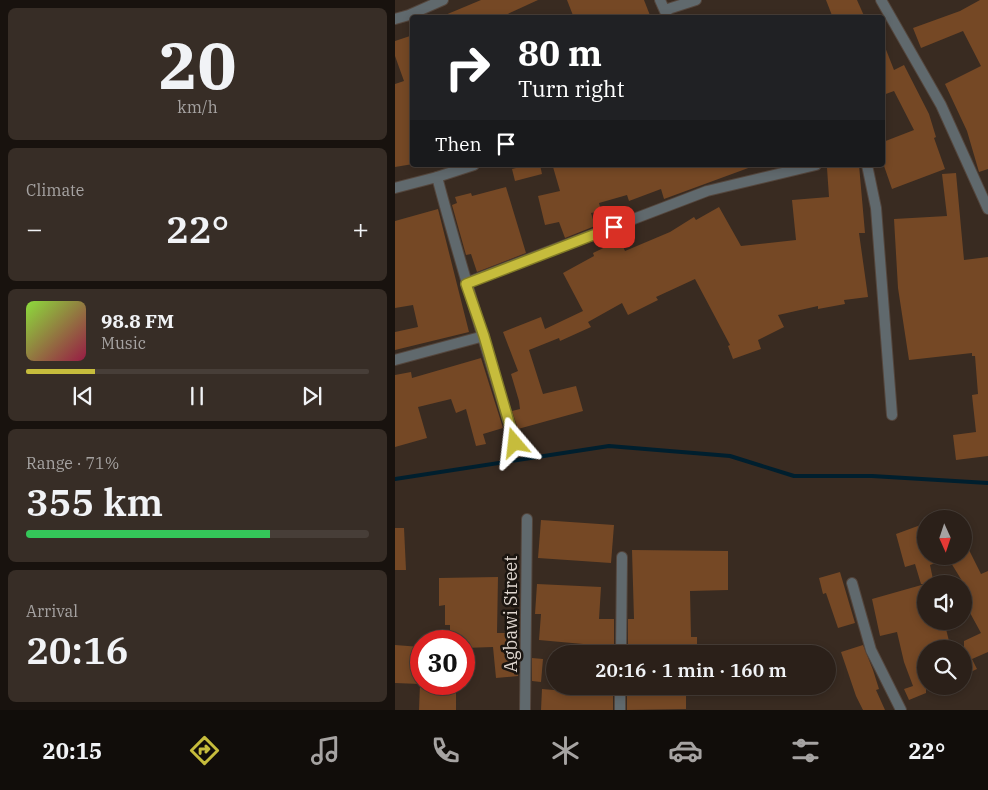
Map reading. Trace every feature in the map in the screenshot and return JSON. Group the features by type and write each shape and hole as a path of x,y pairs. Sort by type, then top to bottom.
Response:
{"street":[{"path":"395,18 409,15 443,0"},
{"path":"664,9 696,0"},
{"path":"881,0 941,105 988,210"},
{"path":"395,188 469,167"},
{"path":"466,284 707,191 808,167"},
{"path":"867,167 876,208 892,415"},
{"path":"437,177 466,284 484,336 515,443"},
{"path":"395,360 484,336"},
{"name":"Agbawi Street","path":"525,710 527,519"},
{"path":"621,645 622,557"},
{"path":"852,582 871,650 901,710"},
{"path":"620,710 621,695"}],"building":[{"path":"481,0 538,0 506,15 445,15"},
{"path":"567,0 644,0 650,15 573,15"},
{"path":"826,0 857,0 864,15 832,15"},
{"path":"980,0 988,0 988,169 979,172 967,131 945,84 981,66 963,31 921,48 913,28 960,11"},
{"path":"410,36 410,164 395,167 395,84 404,81 395,56 395,41"},
{"path":"885,47 894,70 904,65 929,114 936,137 934,138 945,169 892,189 884,167 885,141 914,130 894,91 885,94"},
{"path":"540,167 542,174 515,181 512,169"},
{"path":"553,167 751,167 664,199 661,189 629,201 627,195 599,203 601,211 591,213 595,226 565,238 559,222 545,225 538,196 560,191"},
{"path":"859,167 865,233 859,233 868,297 844,300 845,304 818,309 818,306 778,315 784,327 758,340 761,349 733,359 728,346 730,345 695,279 656,297 658,300 628,315 622,303 588,322 591,327 560,341 559,338 529,350 543,394 576,386 583,411 518,429 512,411 520,409 519,401 511,374 518,371 503,332 541,317 545,329 583,311 563,273 594,256 593,253 620,240 625,251 670,232 694,217 696,220 719,207 741,246 796,240 792,200 829,197 827,168"},
{"path":"956,173 964,260 988,257 988,456 956,460 953,435 976,432 972,395 978,394 975,356 972,356 972,353 909,360 898,288 894,219 947,216 942,174"},
{"path":"506,187 526,253 477,272 471,254 466,255 452,205 457,203 455,197 471,193 472,196"},
{"path":"438,209 469,332 395,350 395,332 418,327 413,305 395,308 395,221"},
{"path":"481,358 503,428 483,434 486,444 476,446 466,409 456,413 451,399 418,407 427,438 395,447 395,375 411,372 412,378"},
{"path":"541,520 614,525 611,563 538,558"},
{"path":"917,526 917,565 930,565 932,575 918,575 915,564 905,567 896,534"},
{"path":"395,528 404,528 406,570 395,570"},
{"path":"632,550 728,551 728,590 690,591 691,637 697,637 697,645 628,645 628,619 634,619"},
{"path":"973,558 981,574 988,571 988,652 972,659 972,640 966,640 981,633 972,616 972,575 958,575 952,565 973,565"},
{"path":"840,572 855,623 838,628 826,593 823,594 819,578"},
{"path":"498,577 497,633 510,633 510,657 519,657 518,676 496,678 493,647 475,648 475,630 450,630 450,625 445,625 445,605 439,606 439,578"},
{"path":"537,584 601,587 599,619 614,619 614,645 539,640 541,614 535,614"},
{"path":"917,586 917,630 946,630 949,640 917,640 917,695 921,695 909,700 904,689 913,686 904,662 897,632 880,636 872,599"},
{"path":"395,645 410,646 410,684 395,683"},
{"path":"863,645 879,689 876,690 885,710 863,710 856,696 841,652"},
{"path":"532,658 543,659 541,682 532,681"},
{"path":"972,659 977,669 972,671"},
{"path":"542,689 546,689 546,695 613,695 613,710 541,710"},
{"path":"420,695 456,695 456,710 419,710"},
{"path":"686,695 686,709 627,710 627,696"}],"waterway":[{"path":"395,479 609,446 730,456 794,476 872,476 988,483"}],"route":[{"path":"515,443 484,336 466,284 614,227"}]}
